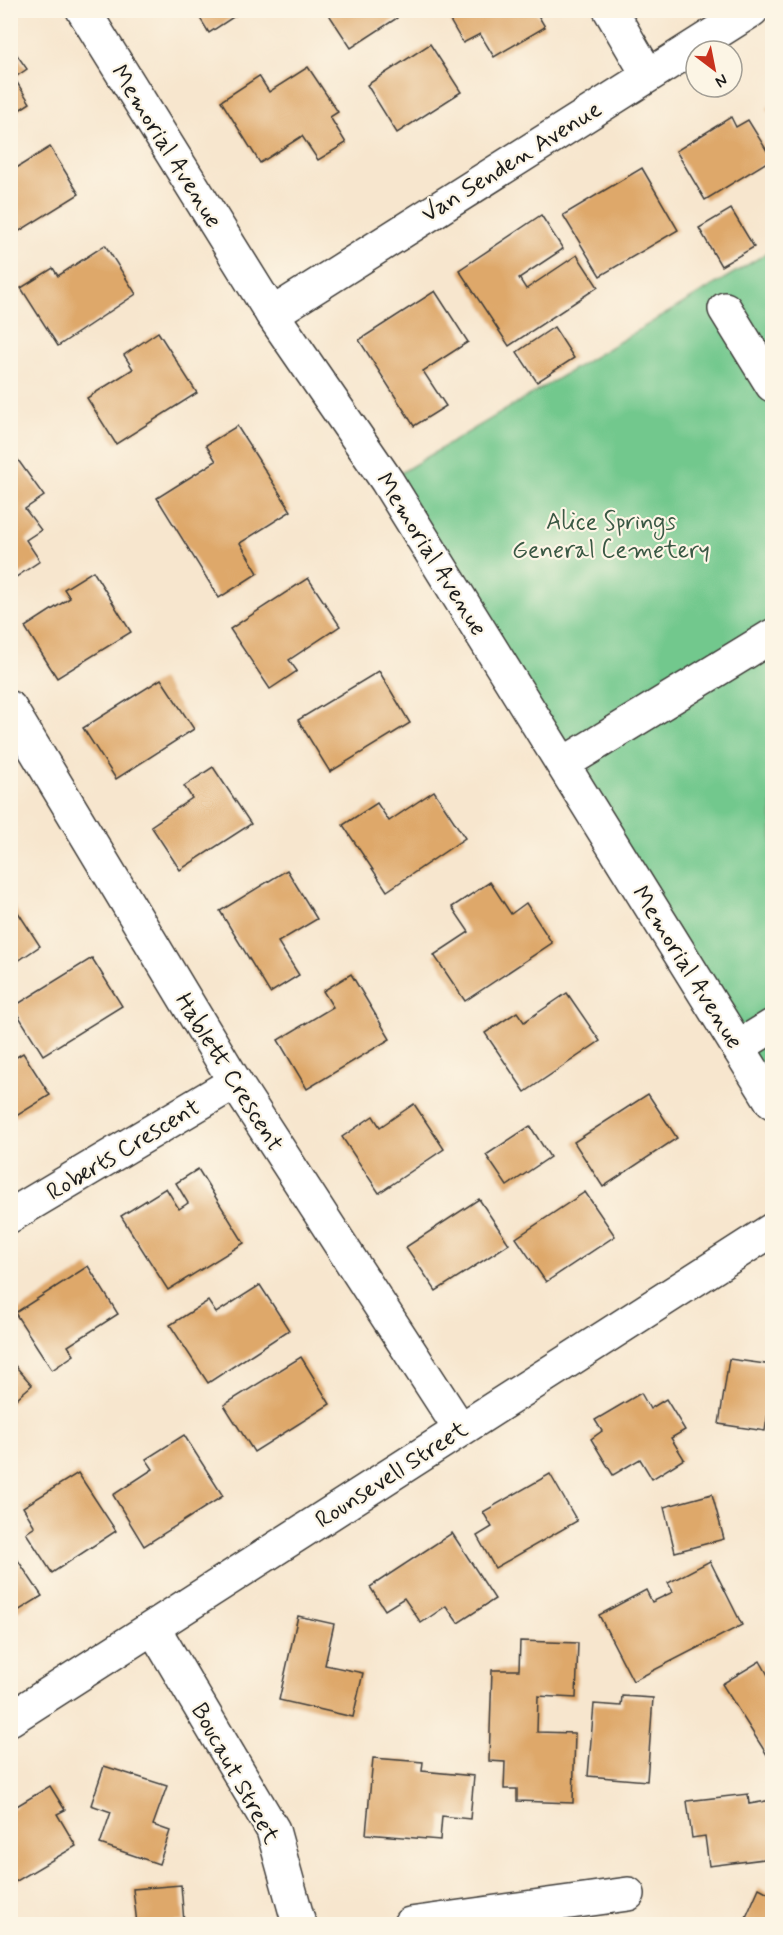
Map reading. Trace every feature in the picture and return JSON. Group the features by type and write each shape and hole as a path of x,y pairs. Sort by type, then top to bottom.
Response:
{"street":[{"name":"Memorial Avenue","path":"83,10 272,314 387,481 772,1102"},
{"path":"610,10 648,75"},
{"name":"Van Senden Avenue","path":"272,314 752,10"},
{"path":"725,309 772,385"},
{"path":"563,764 772,636"},
{"name":"Hablett Crescent","path":"10,708 235,1082 460,1429"},
{"path":"738,1047 772,1026"},
{"name":"Roberts Crescent","path":"10,1216 235,1082"},
{"name":"Rounsevell Street","path":"10,1719 154,1629 460,1429 772,1230"},
{"name":"Boucaut Street","path":"154,1629 273,1830 299,1924"},
{"path":"410,1924 628,1894"}],"green space":[{"name":"Alice Springs General Cemetery","path":"772,250 772,1102 387,481"}],"building":[{"path":"195,10 244,10 209,33"},
{"path":"326,10 392,10 397,18 351,48"},
{"path":"444,10 535,10 545,27 494,57 480,34 463,43"},
{"path":"430,44 461,92 397,133 367,85"},
{"path":"10,45 27,69 14,78 30,103 10,116"},
{"path":"308,67 338,112 330,117 346,143 318,160 302,136 260,163 221,101 259,76 269,92"},
{"path":"772,104 772,118 767,108"},
{"path":"731,117 736,127 748,120 772,159 705,200 676,151"},
{"path":"50,147 79,194 10,237 10,172"},
{"path":"642,168 678,230 600,276 563,215"},
{"path":"731,209 754,247 721,266 699,228"},
{"path":"541,215 563,249 519,278 526,289 577,255 598,287 509,346 459,270"},
{"path":"105,245 136,294 58,346 21,288 53,268 58,276"},
{"path":"435,291 468,342 423,371 446,406 414,426 359,340"},
{"path":"554,327 574,358 537,382 517,352"},
{"path":"158,332 197,393 116,444 87,398 133,369 124,355"},
{"path":"237,426 291,511 240,543 258,573 219,598 157,498 216,461 206,445"},
{"path":"10,449 44,496 25,509 41,530 26,540 40,561 10,581"},
{"path":"93,571 131,632 57,678 25,627 70,598 64,589"},
{"path":"308,578 340,626 289,660 297,671 270,689 230,629"},
{"path":"379,671 410,723 330,772 298,720"},
{"path":"161,679 194,729 116,779 83,728"},
{"path":"213,767 251,824 180,870 151,826 192,798 184,786"},
{"path":"434,791 465,838 387,891 343,825 377,803 389,821"},
{"path":"287,870 317,919 278,942 299,975 270,993 220,911"},
{"path":"490,882 511,914 526,903 552,943 465,1001 434,955 469,932 452,907"},
{"path":"10,900 40,946 12,965 10,963"},
{"path":"92,958 122,1006 43,1055 13,1007"},
{"path":"351,974 390,1039 307,1089 278,1040 333,1007 323,991"},
{"path":"567,993 600,1041 525,1092 485,1033 517,1012 524,1022"},
{"path":"23,1053 50,1095 10,1120 10,1061"},
{"path":"648,1094 677,1138 603,1187 574,1142"},
{"path":"414,1104 444,1149 379,1193 342,1137 373,1116 380,1127"},
{"path":"530,1126 550,1157 507,1186 486,1155"},
{"path":"198,1169 244,1243 168,1290 121,1216 166,1188 179,1209 188,1203 176,1183"},
{"path":"585,1192 615,1236 546,1282 516,1238"},
{"path":"479,1199 509,1244 436,1291 406,1247"},
{"path":"88,1266 118,1314 68,1346 74,1355 52,1370 15,1313"},
{"path":"260,1285 289,1330 208,1383 170,1325 208,1301 216,1313"},
{"path":"301,1357 330,1404 254,1452 224,1405"},
{"path":"729,1359 772,1365 772,1414 768,1413 765,1431 719,1424"},
{"path":"10,1360 32,1385 10,1404"},
{"path":"641,1393 650,1409 666,1399 685,1430 671,1438 684,1459 652,1479 640,1459 613,1475 591,1439 602,1431 595,1420"},
{"path":"184,1435 223,1496 144,1546 113,1495 153,1469 146,1459"},
{"path":"78,1473 116,1531 52,1573 26,1533 35,1527 23,1507"},
{"path":"550,1474 577,1521 495,1568 477,1536 492,1527 483,1512"},
{"path":"712,1494 724,1539 675,1552 664,1507"},
{"path":"452,1533 495,1599 458,1623 446,1606 421,1623 404,1598 385,1610 370,1587"},
{"path":"13,1553 42,1596 10,1616 10,1555"},
{"path":"710,1561 742,1625 633,1681 599,1615 646,1590 652,1602 673,1592 668,1583"},
{"path":"298,1616 334,1624 325,1665 363,1673 353,1717 279,1700"},
{"path":"520,1641 578,1643 576,1698 538,1696 537,1732 575,1733 573,1803 517,1801 517,1789 504,1789 505,1762 489,1761 492,1670 519,1670"},
{"path":"760,1661 768,1675 772,1673 772,1756 769,1758 722,1684"},
{"path":"622,1696 653,1698 647,1781 588,1776 594,1704 621,1706"},
{"path":"373,1758 423,1762 422,1771 474,1776 470,1819 442,1816 440,1840 366,1834"},
{"path":"104,1766 167,1786 153,1825 170,1831 159,1864 100,1844 111,1812 91,1805"},
{"path":"50,1786 65,1810 57,1814 76,1846 10,1885 10,1810"},
{"path":"748,1794 749,1804 772,1800 772,1858 709,1866 705,1836 692,1838 687,1801"},
{"path":"181,1885 184,1922 137,1924 133,1889"},
{"path":"759,1888 772,1895 772,1924 743,1924"}]}
